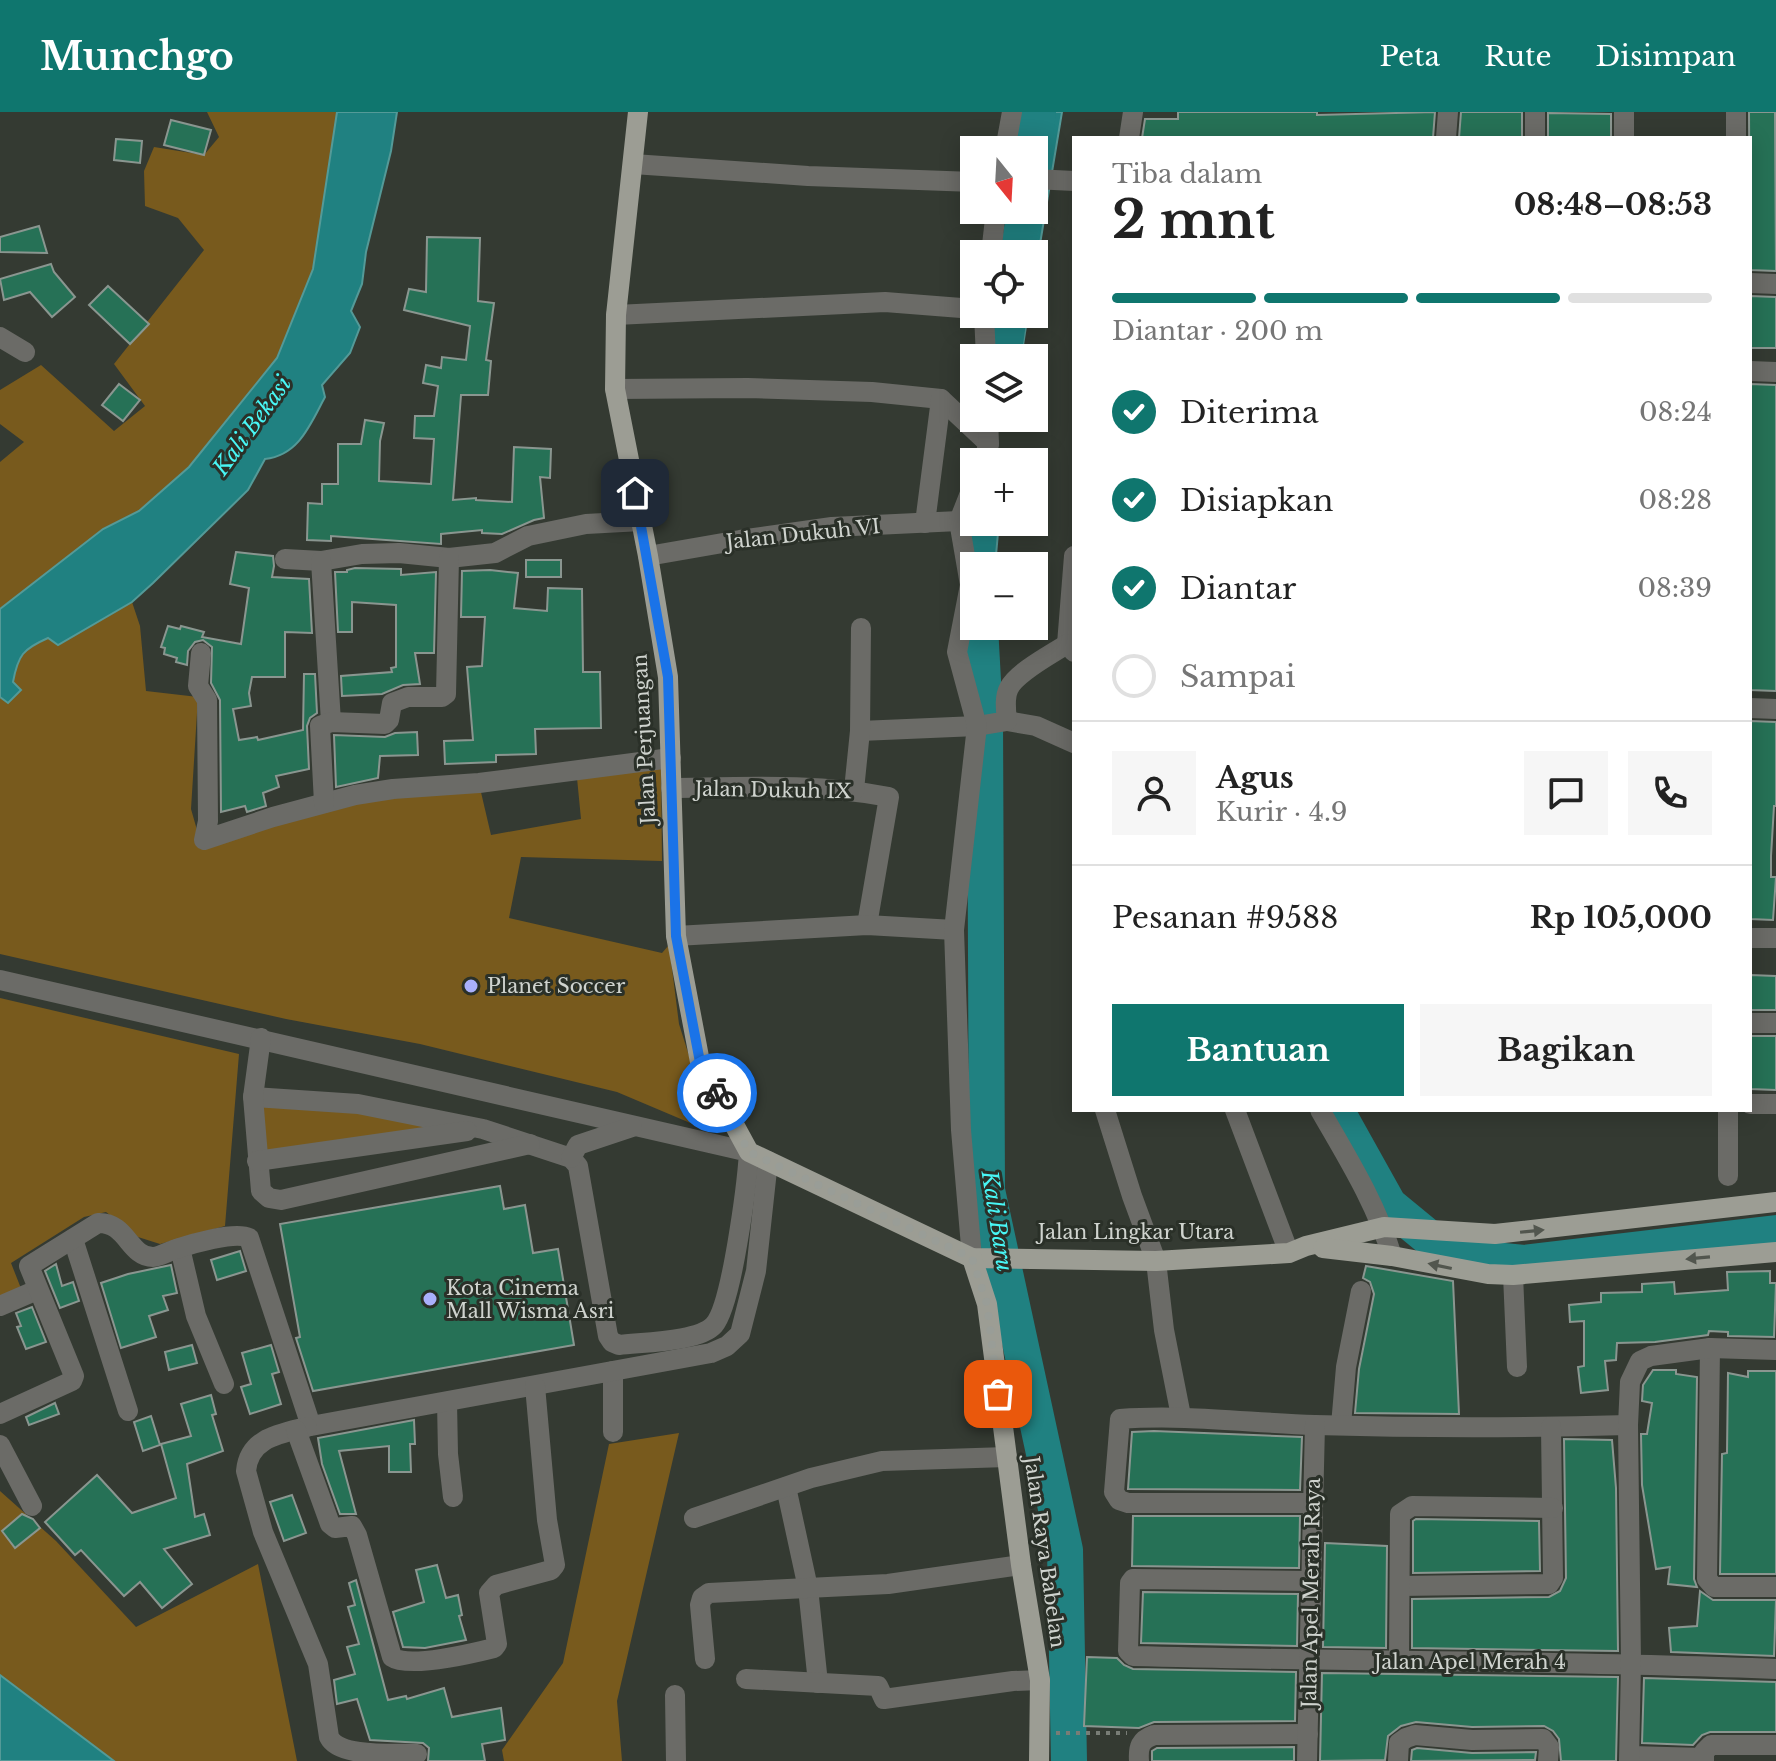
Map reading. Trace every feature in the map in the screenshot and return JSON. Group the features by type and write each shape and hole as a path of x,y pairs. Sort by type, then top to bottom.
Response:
{"main road":[{"name":"Jalan Perjuangan","path":"638,112 616,315 615,389 668,677 676,936 700,1062 749,1152"},
{"name":"Jalan Lingkar Utara","path":"749,1152 974,1258 1156,1261 1298,1249 1388,1227 1454,1233 1526,1232 1776,1202"},
{"name":"Jalan Lingkar Utara","path":"1298,1249 1392,1256 1488,1274 1513,1275 1776,1252"},
{"name":"Jalan Raya Babelan","path":"974,1258 987,1304 1021,1565 1040,1680 1039,1761"}],"street":[{"path":"1008,136 1012,112"},
{"path":"1129,136 1133,112"},
{"path":"1446,136 1448,112"},
{"path":"1535,112 1535,136"},
{"path":"1624,112 1624,136"},
{"path":"1736,112 1736,136"},
{"path":"633,164 808,176 960,181"},
{"path":"1752,283 1776,284"},
{"path":"616,315 885,302 960,308"},
{"path":"0,337 25,352"},
{"path":"1752,371 1776,372"},
{"path":"615,389 748,388 872,392 941,399 982,448"},
{"path":"925,523 941,399"},
{"path":"285,559 321,561 362,554 449,558 495,553 528,536 586,524 641,521"},
{"path":"959,521 970,585 957,652 998,719"},
{"name":"Jalan Dukuh VI","path":"648,556 832,527 959,521"},
{"path":"324,803 318,734 320,726 331,722 385,724 392,703 399,699 442,697 446,694 449,558"},
{"path":"321,561 331,722"},
{"path":"974,1258 961,1130 954,930 998,719 1008,688 1021,675 1071,648 1072,599"},
{"path":"854,790 860,731 861,628"},
{"path":"201,653 198,686 207,700 208,821 204,840 324,803 393,789 479,783 671,758"},
{"path":"1752,708 1776,709"},
{"path":"860,731 998,719 1036,726 1072,742"},
{"name":"Jalan Dukuh IX","path":"671,788 854,790 889,797 867,925"},
{"path":"676,936 867,925 954,930"},
{"path":"1752,938 1776,938"},
{"path":"0,980 749,1152 747,1187 725,1304 714,1326 689,1337 619,1345 612,1342 608,1336 578,1166 571,1158 483,1129 358,1104 253,1097"},
{"path":"1752,1023 1776,1023"},
{"path":"261,1038 253,1097 261,1191 269,1198 281,1200 530,1144"},
{"path":"1752,1104 1776,1104"},
{"path":"1106,1112 1156,1261 1164,1330 1181,1416"},
{"path":"1236,1112 1298,1249"},
{"path":"1321,1112 1388,1227 1392,1256"},
{"path":"1728,1112 1728,1176"},
{"path":"571,1158 578,1145 632,1127"},
{"path":"257,1161 483,1129"},
{"path":"417,1754 355,1751 339,1748 332,1743 318,1664 263,1532 246,1471 247,1461 257,1443 303,1428 711,1353 727,1346 740,1334 756,1271 768,1161"},
{"path":"0,1414 66,1385 74,1376 29,1266 38,1258 98,1223 119,1229 140,1254 154,1257 237,1235 249,1238 330,1524 335,1528 352,1526 392,1657 407,1661 437,1659 494,1648 497,1644 489,1593 491,1589 551,1570 555,1565 547,1520 535,1386"},
{"path":"73,1239 128,1411"},
{"path":"180,1248 196,1316 224,1384"},
{"path":"1513,1275 1517,1367"},
{"path":"0,1306 37,1290"},
{"path":"1341,1425 1346,1367 1361,1291"},
{"path":"1710,1348 1707,1579 1714,1587 1776,1587"},
{"path":"1776,1350 1710,1348 1651,1356 1640,1361 1630,1382 1628,1425 1630,1758 1704,1760 1706,1747 1711,1745 1776,1745"},
{"path":"613,1371 613,1432"},
{"path":"447,1402 453,1497"},
{"path":"1313,1503 1128,1503 1119,1500 1114,1492 1120,1419 1181,1416 1315,1425 1628,1425"},
{"name":"Jalan Apel Merah Raya","path":"1307,1761 1315,1425"},
{"path":"1400,1586 1549,1584 1553,1578 1551,1427"},
{"path":"0,1445 32,1506"},
{"path":"694,1518 786,1487 882,1461 1007,1457"},
{"path":"786,1487 808,1588 818,1683"},
{"path":"1399,1662 1400,1514 1405,1509 1412,1506 1553,1508"},
{"path":"705,1659 700,1605 702,1598 709,1593 888,1584 1021,1565"},
{"name":"Jalan Apel Merah 4","path":"1311,1581 1133,1579 1130,1583 1128,1651 1133,1656 1310,1661 1631,1663 1776,1669"},
{"path":"746,1679 878,1686 884,1699 1040,1680"},
{"path":"675,1695 676,1761"},
{"path":"1139,1761 1138,1747 1144,1739 1154,1735 1308,1734"},
{"path":"1398,1761 1399,1743 1415,1735 1472,1751 1543,1739 1549,1747 1548,1761"}],"path":[{"path":"1055,1733 1123,1732"}],"shaded area":[{"path":"207,112 337,112 313,269 277,358 189,467 139,511 103,529 0,609 0,462 24,442 0,424 0,390 41,365 114,431 145,406 114,364 204,250 178,218 145,206 144,171 154,147 204,155 219,137"},
{"path":"132,602 140,626 146,691 198,697 191,809 201,844 350,801 480,788 491,835 581,819 577,778 661,766 662,861 521,857 509,918 662,953 669,945 679,1024 691,1062 718,1118 695,1125 617,1092 420,1044 286,1019 0,954 0,697 8,703 21,690 13,682 15,673 23,654 33,646 48,638 58,645"},
{"path":"0,998 239,1054 225,1226 160,1244 138,1237 106,1212 84,1217 11,1263 24,1296 0,1306"},
{"path":"253,1097 483,1129 257,1161"},
{"path":"679,1433 617,1701 622,1761 504,1761 502,1750 563,1663 609,1444"},
{"path":"0,1491 56,1541 136,1627 258,1564 297,1761 114,1761 0,1675"}],"water":[{"name":"Kali Bekasi","path":"337,112 397,112 391,151 366,252 362,284 351,311 360,327 350,353 322,385 325,397 314,418 302,437 287,452 265,459 248,490 132,602 58,645 48,638 27,650 17,665 13,682 21,690 8,703 0,697 0,609 103,529 139,511 189,467 277,358 313,269"},
{"path":"1043,112 1062,112 1048,196 1048,136 1040,136"},
{"path":"1028,224 1043,224 1041,240 1027,240"},
{"path":"1011,328 1026,328 1023,344 1008,344"},
{"path":"977,536 998,536 996,552 975,552"},
{"path":"972,640 994,640 996,717 976,721"},
{"path":"0,1675 114,1761 0,1761"}],"building":[{"path":"1178,112 1317,112 1317,115 1435,112 1433,136 1142,136 1145,119 1178,119"},
{"path":"1461,112 1522,112 1522,136 1459,136"},
{"path":"1749,112 1775,112 1776,271 1752,270 1752,136 1749,136"},
{"path":"1548,113 1611,114 1611,136 1548,136"},
{"path":"171,120 211,130 204,155 164,145"},
{"path":"116,139 142,141 140,163 114,160"},
{"path":"39,226 47,253 0,252 0,237"},
{"path":"427,237 480,238 478,301 494,303 486,360 491,361 488,395 461,395 453,500 476,498 512,502 514,447 551,449 550,478 540,477 544,518 502,534 482,533 482,530 441,534 441,544 331,536 331,541 307,540 308,503 322,504 322,484 338,484 338,444 361,444 365,420 384,423 380,441 379,481 431,484 434,439 414,438 415,416 434,416 438,386 423,383 426,365 441,368 442,357 466,360 470,326 404,310 409,289 426,292"},
{"path":"51,264 75,297 52,317 30,292 4,300 0,279"},
{"path":"108,286 149,324 130,344 89,305"},
{"path":"1752,296 1776,297 1776,348 1752,348"},
{"path":"119,384 140,400 123,421 102,405"},
{"path":"1752,384 1776,385 1776,691 1752,690"},
{"path":"236,552 273,556 272,577 309,579 312,633 285,632 285,677 252,677 249,693 251,706 233,709 239,740 257,737 258,740 303,730 304,674 315,674 317,713 310,718 307,726 309,769 276,776 279,787 263,793 266,806 247,812 245,806 221,812 220,700 211,683 212,647 203,640 195,642 188,651 187,665 164,654 165,648 161,647 168,626 180,629 181,626 204,632 202,637 241,644 249,588 230,584"},
{"path":"526,560 561,560 561,577 526,577"},
{"path":"355,568 401,569 401,575 436,572 434,653 415,653 420,684 403,685 382,694 342,696 341,676 392,672 391,668 396,667 396,605 352,602 352,632 338,632 335,572"},
{"path":"462,571 518,573 514,608 547,611 548,588 582,589 583,672 600,672 601,728 535,729 536,754 496,755 496,762 445,764 444,741 473,740 467,667 482,666 485,617 461,617"},
{"path":"1752,721 1776,722 1776,806 1771,856 1771,877 1776,877 1773,920 1752,919"},
{"path":"417,732 418,755 380,756 378,778 336,787 334,735 385,737 395,733"},
{"path":"1752,975 1776,976 1776,1010 1752,1010"},
{"path":"1752,1036 1776,1036 1776,1090 1752,1089"},
{"name":"Kota Cinema Mall Wisma Asri","path":"500,1186 504,1209 525,1205 533,1253 558,1249 574,1345 313,1391 296,1338 300,1337 280,1224"},
{"path":"240,1251 246,1271 217,1280 211,1260"},
{"path":"56,1264 62,1286 73,1282 79,1301 60,1308 45,1271"},
{"path":"171,1265 177,1293 163,1296 168,1310 149,1316 156,1337 121,1348 101,1283"},
{"path":"1366,1266 1453,1281 1459,1414 1355,1413 1359,1369 1374,1294 1370,1282 1363,1278"},
{"path":"1770,1271 1770,1283 1776,1283 1774,1337 1728,1336 1728,1332 1709,1331 1708,1335 1655,1342 1617,1343 1616,1360 1605,1361 1608,1390 1581,1393 1578,1367 1584,1366 1584,1321 1570,1322 1569,1305 1601,1302 1601,1293 1642,1292 1642,1284 1674,1282 1675,1294 1728,1290 1727,1272"},
{"path":"32,1307 46,1342 26,1349 17,1327 21,1326 16,1313"},
{"path":"192,1345 197,1363 169,1370 165,1352"},
{"path":"271,1345 279,1372 272,1374 281,1404 250,1414 241,1387 251,1384 242,1353"},
{"path":"1653,1370 1676,1370 1676,1374 1697,1377 1694,1579 1697,1587 1668,1584 1670,1567 1656,1569 1642,1485 1641,1434 1647,1434 1652,1403 1642,1401 1643,1385"},
{"path":"1748,1371 1776,1371 1776,1574 1720,1574 1722,1454 1727,1453 1728,1373 1748,1377"},
{"path":"211,1395 216,1414 212,1415 223,1451 187,1464 195,1517 204,1514 210,1535 164,1549 192,1584 162,1608 140,1582 124,1596 81,1550 75,1555 45,1522 97,1475 132,1513 176,1498 161,1444 191,1436 181,1404"},
{"path":"55,1403 59,1414 29,1425 26,1417"},
{"path":"151,1416 160,1445 143,1451 134,1422"},
{"path":"414,1420 415,1444 410,1444 411,1472 389,1472 389,1446 339,1451 356,1514 340,1514 322,1464 318,1438"},
{"path":"1132,1432 1302,1437 1300,1490 1128,1489"},
{"path":"1564,1439 1612,1440 1616,1488 1618,1651 1412,1648 1412,1599 1549,1597 1560,1591 1566,1578"},
{"path":"292,1495 306,1533 284,1541 270,1502"},
{"path":"22,1514 33,1519 40,1528 15,1548 2,1531"},
{"path":"1133,1516 1300,1516 1299,1568 1132,1566"},
{"path":"1413,1521 1539,1521 1540,1571 1413,1573"},
{"path":"1325,1543 1387,1546 1386,1648 1323,1647"},
{"path":"437,1565 446,1598 458,1595 462,1615 459,1616 466,1640 425,1648 403,1647 393,1612 424,1602 416,1570"},
{"path":"356,1580 388,1700 406,1696 407,1699 444,1688 452,1717 501,1708 505,1740 482,1744 485,1761 428,1761 429,1748 423,1743 370,1740 357,1699 337,1704 334,1680 355,1674 347,1647 359,1644 348,1607 355,1605 349,1583"},
{"path":"1700,1591 1713,1600 1776,1600 1774,1656 1671,1652 1669,1628 1697,1626"},
{"path":"1143,1592 1298,1594 1297,1646 1141,1643"},
{"path":"1087,1657 1117,1658 1133,1669 1296,1672 1295,1721 1154,1722 1139,1728 1084,1726"},
{"path":"1322,1673 1618,1677 1616,1761 1561,1761 1559,1739 1544,1726 1472,1727 1416,1722 1401,1726 1388,1736 1385,1760 1320,1761"},
{"path":"1644,1678 1776,1682 1776,1732 1710,1732 1702,1735 1693,1745 1642,1743"},
{"path":"1294,1747 1294,1761 1152,1761 1152,1751 1157,1748"},
{"path":"1412,1750 1472,1753 1536,1752 1535,1760 1411,1761"}],"waterway":[{"name":"Kali Baru","path":"1035,136 1038,112"},
{"name":"Kali Baru","path":"1020,240 1023,224"},
{"name":"Kali Baru","path":"1005,344 1007,328"},
{"name":"Kali Baru","path":"976,536 976,552"},
{"name":"Kali Baru","path":"981,640 985,717 987,1190 1065,1550 1069,1761"},
{"path":"1337,1112 1389,1205 1451,1256 1524,1263 1776,1233"}],"way so far":[{"path":"717,1093 749,1152 972,1258 987,1304 998,1394"}],"place":[{"name":"Planet Soccer","path":"471,986"},
{"name":"Kota Cinema Mall Wisma Asri","path":"430,1299"}],"route":[{"path":"635,493 668,677 676,936 700,1062 717,1093"}]}
